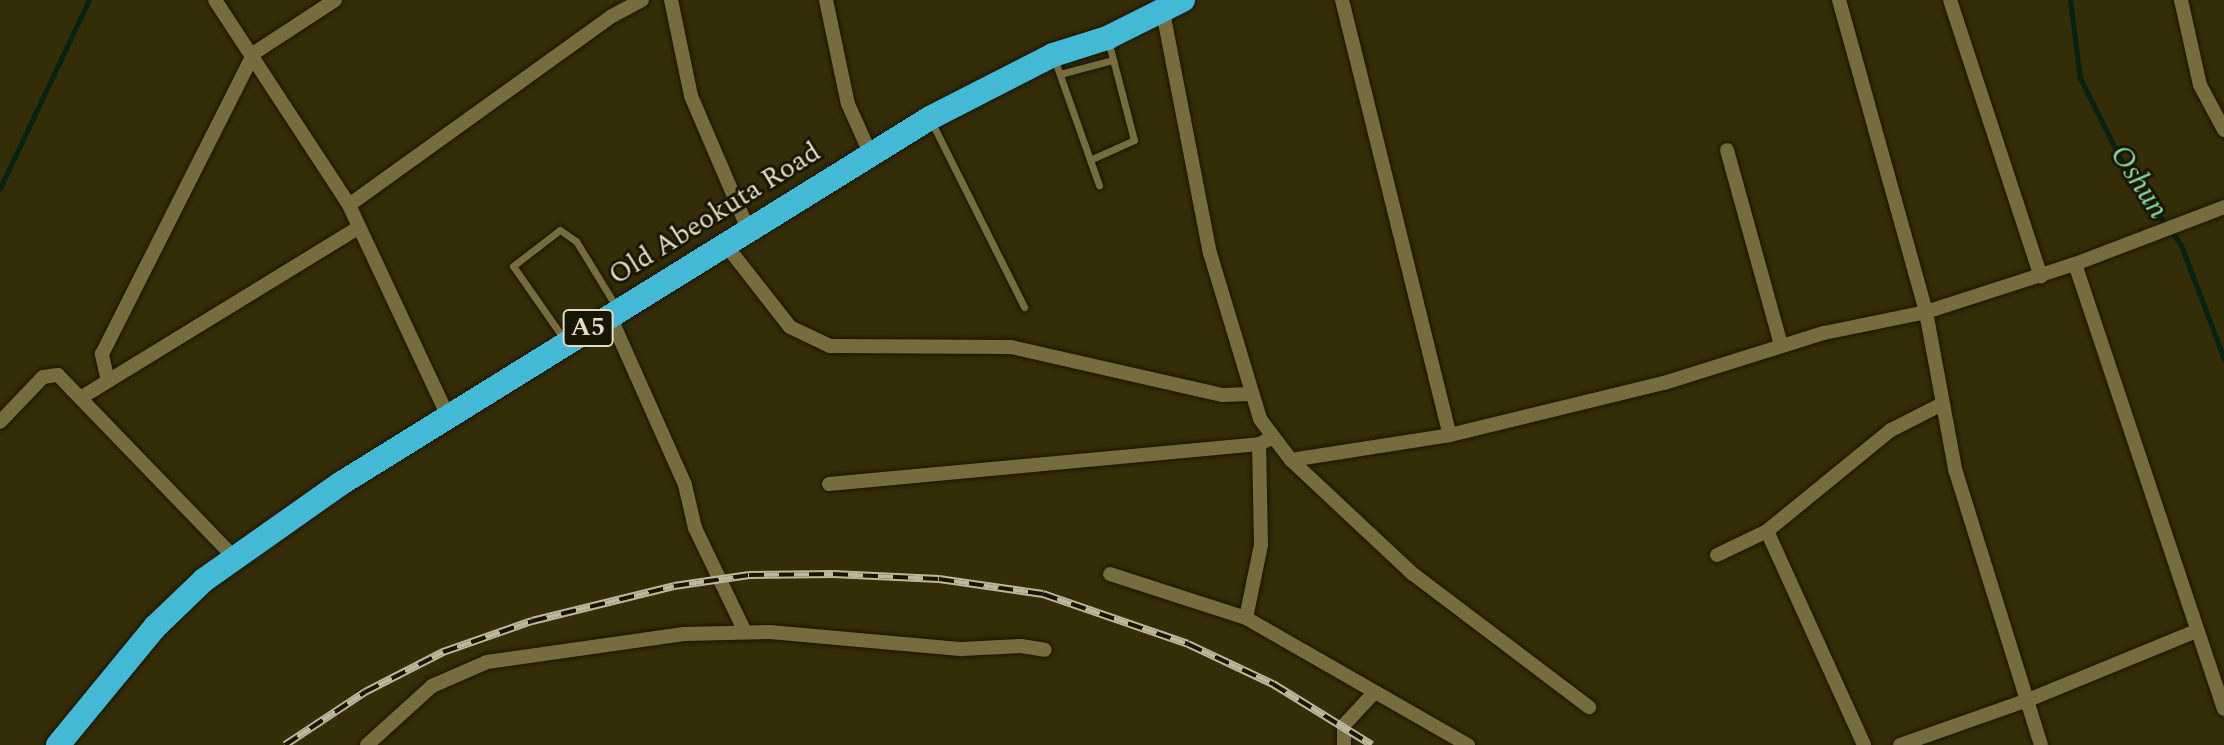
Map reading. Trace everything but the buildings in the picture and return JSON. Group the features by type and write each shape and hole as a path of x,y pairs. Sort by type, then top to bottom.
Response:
{"highway":[{"name":"Old Abeokuta Road","path":"58,745 155,627 234,557 447,414 930,118 1056,64 1110,49 1172,3"}],"street":[{"path":"215,0 254,53 349,205 447,414"},
{"path":"108,381 102,354 254,53 335,0"},
{"path":"349,205 612,16 642,0"},
{"path":"671,0 691,96 748,229"},
{"path":"826,0 848,104 870,153"},
{"path":"1342,0 1450,435"},
{"path":"1839,0 1926,312 1955,469 2041,745"},
{"path":"1950,0 2041,276"},
{"path":"2181,0 2200,85 2224,130"},
{"path":"1172,3 1210,253 1266,441 1261,545 1246,618"},
{"path":"1727,150 1781,345"},
{"path":"1291,460 1450,435 1664,383 1781,345 1926,312 2041,276 2224,207"},
{"path":"82,397 358,228"},
{"path":"725,244 790,327 830,346 1011,347 1223,395 1250,394"},
{"path":"2075,264 2224,709"},
{"path":"614,312 685,485 695,528 745,632"},
{"path":"0,422 52,373 82,397 234,557"},
{"path":"1717,555 1767,531 1891,430 1942,404"},
{"path":"829,484 1266,441 1291,460 1413,574 1589,707"},
{"path":"1767,531 1864,745"},
{"path":"1110,574 1246,618 1373,694 1468,745"},
{"path":"1900,745 2028,700 2196,631"},
{"path":"367,745 432,686 487,662 684,634 745,632 962,649 1021,646 1045,650"},
{"path":"1344,745 1344,725 1373,694"}],"lane":[{"path":"1092,159 1134,140 1110,49"},
{"path":"1056,64 1099,185"},
{"path":"930,118 1024,307"},
{"path":"566,342 513,266 560,230 576,241 614,312"}],"waterway":[{"path":"0,188 89,0"},
{"name":"Oshun","path":"2070,0 2080,78 2125,168 2181,245 2224,359"}],"railway":[{"path":"285,745 365,692 443,652 532,621 674,586 749,575 833,574 939,579 1043,594 1188,644 1273,684 1372,745"}]}
